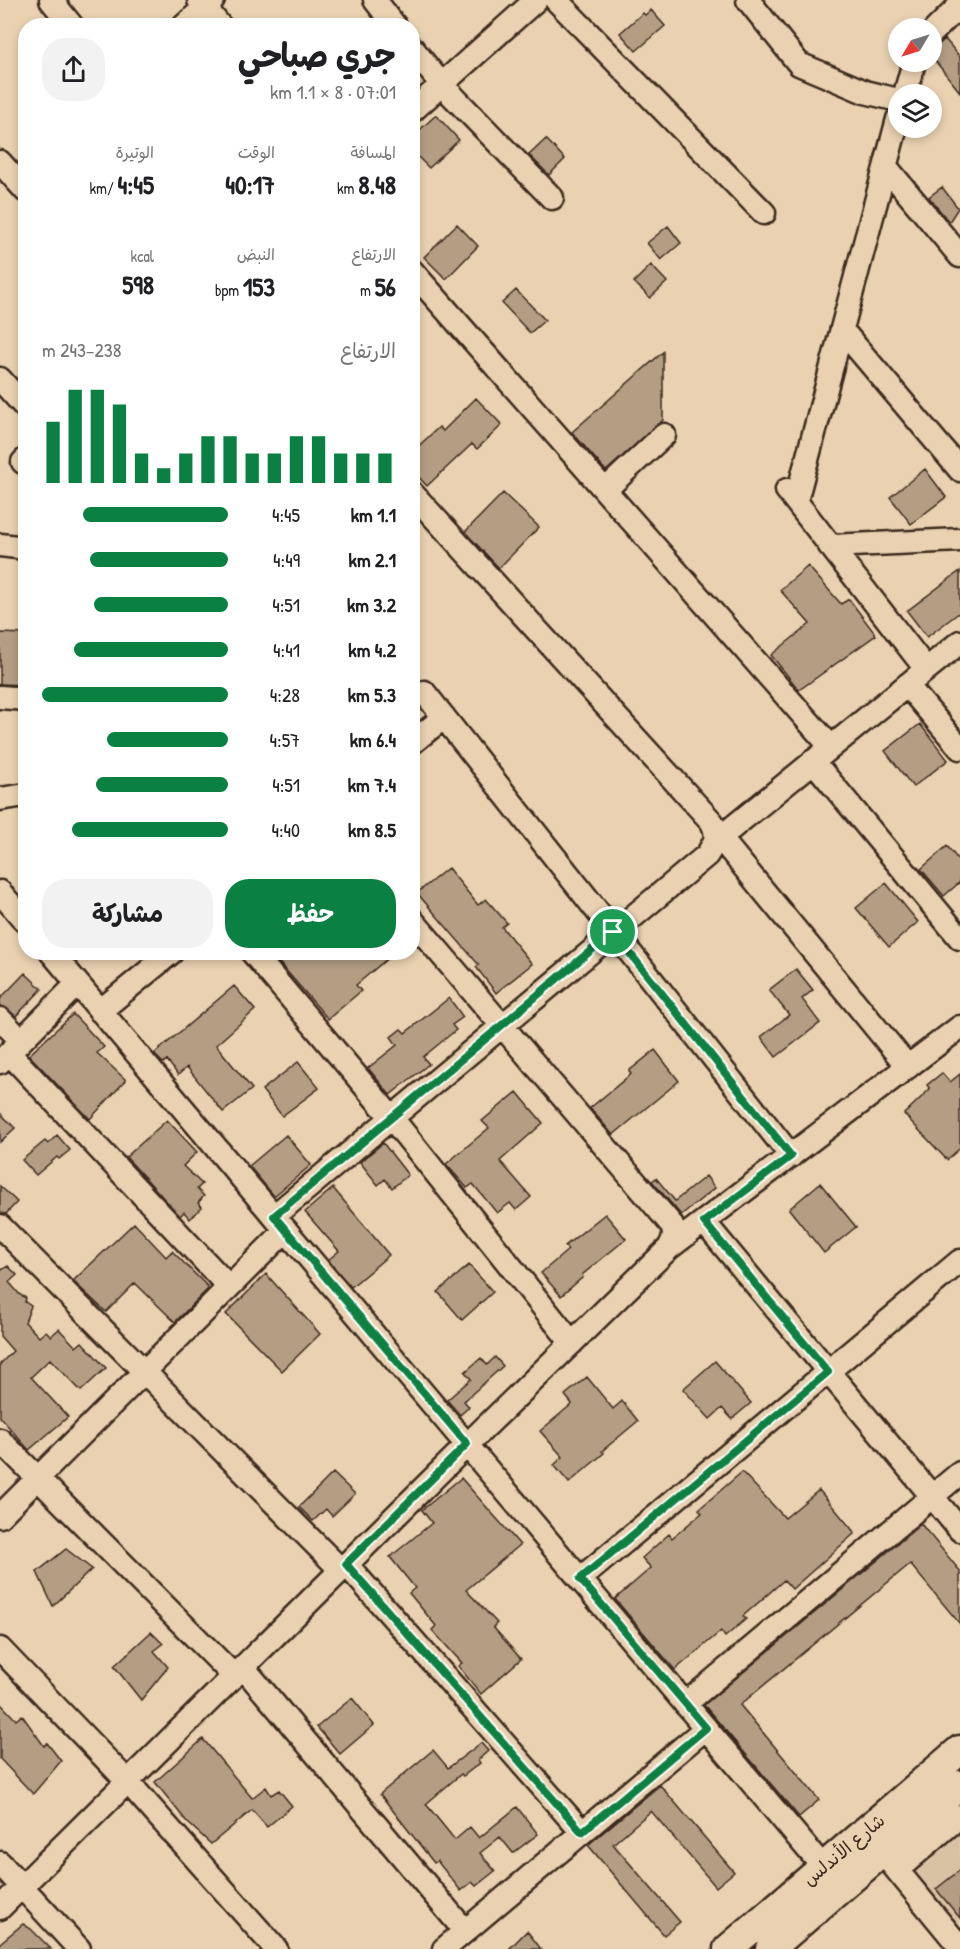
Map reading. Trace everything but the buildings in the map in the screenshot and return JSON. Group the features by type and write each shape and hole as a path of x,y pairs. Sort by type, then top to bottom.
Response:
{"main road":[{"name":"شارع الأندلس","path":"728,1949 960,1750"},
{"name":"شارع الأندلس","path":"770,1949 889,1861 960,1785"}],"street":[{"path":"51,0 66,18"},
{"path":"375,0 389,18"},
{"path":"420,104 536,0"},
{"path":"556,0 764,213"},
{"path":"748,0 799,64 865,92 888,98"},
{"path":"191,18 206,2 215,18"},
{"path":"942,22 960,2"},
{"path":"420,58 442,85 552,198"},
{"path":"893,138 842,330 791,495 926,669"},
{"path":"886,167 960,256"},
{"path":"420,280 831,747"},
{"path":"842,330 960,470"},
{"path":"0,378 18,399"},
{"path":"605,490 664,435"},
{"path":"420,502 712,822 718,838 908,1067"},
{"path":"830,546 960,540"},
{"path":"0,545 18,547"},
{"path":"0,1516 229,1287 280,1223 391,1117 707,855 718,838 960,642"},
{"path":"908,684 960,748"},
{"path":"424,692 791,1156"},
{"path":"0,697 18,698"},
{"path":"420,736 444,717"},
{"path":"813,761 960,938"},
{"path":"0,799 18,796"},
{"path":"0,892 18,913"},
{"path":"420,929 671,1224 675,1232 669,1248"},
{"path":"58,960 823,1868"},
{"path":"100,1011 162,960"},
{"path":"259,960 391,1117 572,1343"},
{"path":"10,1052 77,984"},
{"path":"0,1019 10,1052 229,1287"},
{"path":"0,1908 467,1444 669,1248 960,1027"},
{"path":"704,1222 960,1530"},
{"path":"0,1226 144,1372 344,1567 582,1832"},
{"path":"580,1579 960,1261"},
{"path":"0,1440 37,1479 239,1671 465,1931"},
{"path":"685,1704 960,1473"},
{"path":"0,1649 128,1782 276,1949"},
{"path":"444,1949 706,1728"},
{"path":"960,1816 889,1861 960,1947"},
{"path":"0,1863 79,1949"}],"shaded area":[{"path":"960,1832 960,1949 946,1949 894,1884"}],"route":[{"path":"613,932 791,1156 704,1222 828,1372 580,1579 706,1728 582,1832 346,1564 467,1444 274,1216 613,932"}]}
